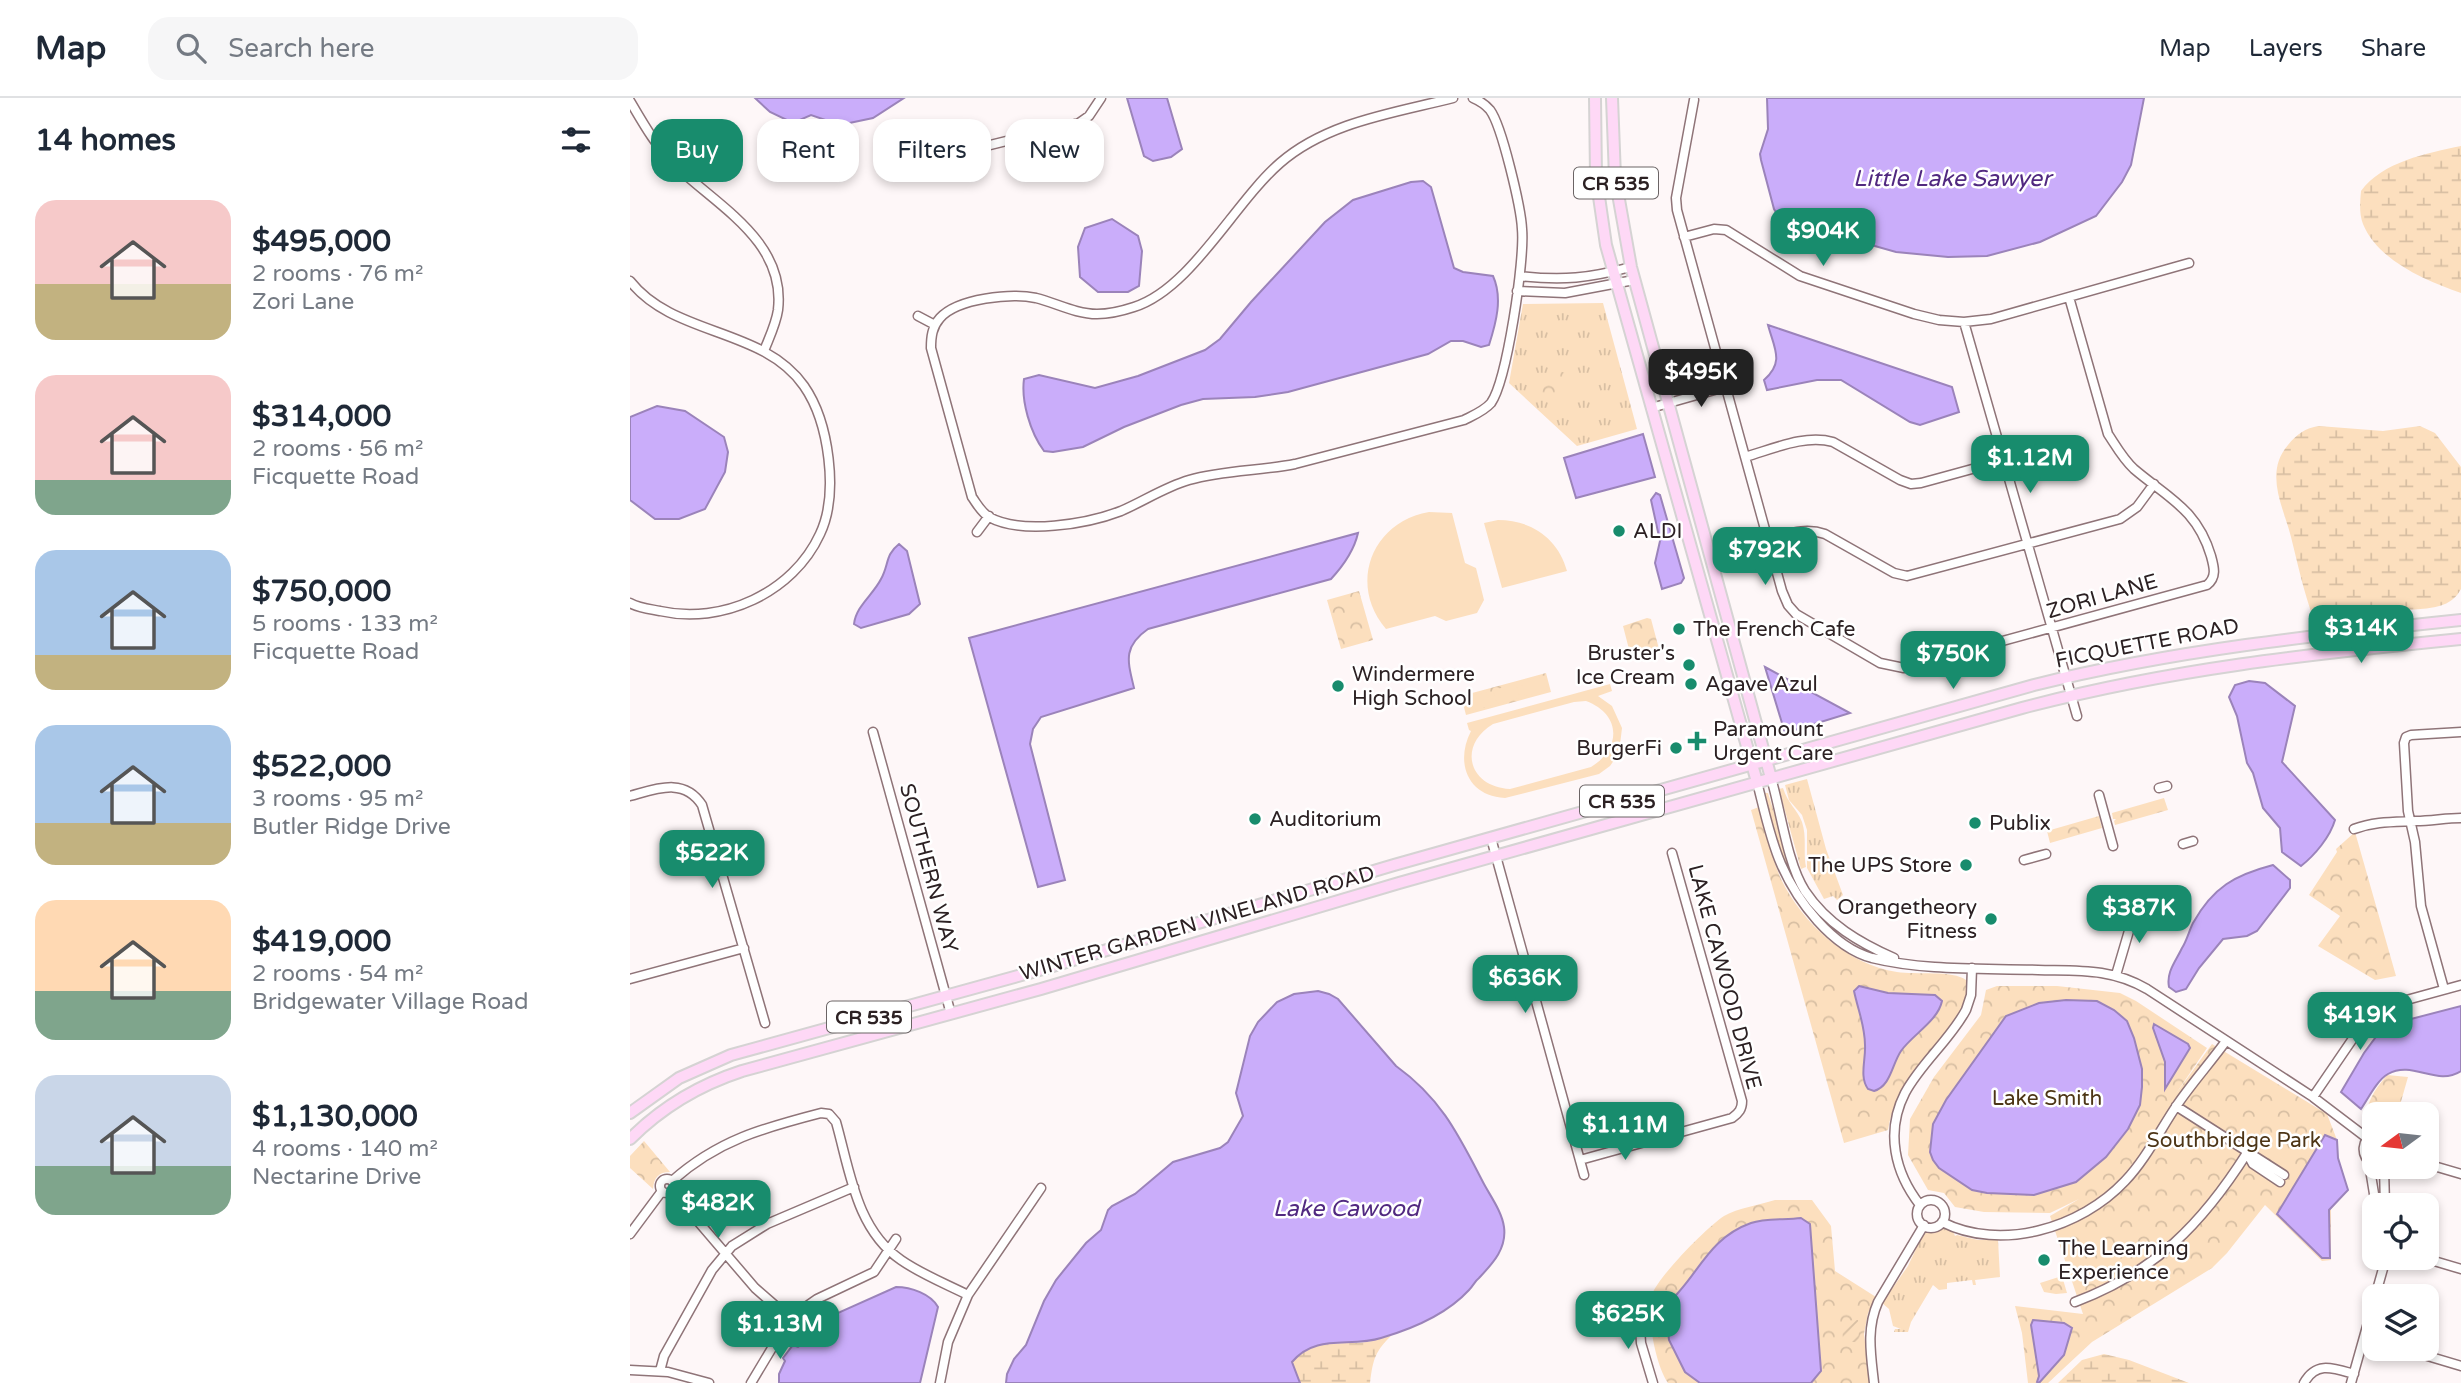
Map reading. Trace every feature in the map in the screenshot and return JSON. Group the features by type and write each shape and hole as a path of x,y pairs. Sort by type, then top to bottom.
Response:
{"main road":[{"name":"CR 535","path":"1595,98 1596,176 1613,272 1753,765"},
{"name":"CR 535","path":"1612,98 1615,177 1631,267 1771,778"},
{"name":"FICQUETTE ROAD","path":"1766,761 2066,677 2146,660 2240,644 2461,620"},
{"name":"FICQUETTE ROAD","path":"1771,778 2126,682 2229,664 2461,639"},
{"name":"WINTER GARDEN VINELAND ROAD","path":"630,1113 669,1083 720,1059 1121,947 1490,838 1766,761"},
{"path":"1753,765 1757,782"},
{"name":"WINTER GARDEN VINELAND ROAD","path":"630,1139 672,1104 721,1078 1125,965 1771,778"},
{"path":"1121,947 1125,965"}],"street":[{"path":"991,145 1079,123 1089,116 1101,98"},
{"path":"1452,98 1349,126 1302,146 1261,183 1177,281 1138,306 1118,312 1096,314 1014,295 998,296 959,306 942,317 935,325 931,348 972,497 989,516 1017,524 1045,526 1095,519 1121,511 1187,481 1215,474 1295,464 1464,420 1490,404 1497,391 1523,253 1519,205 1495,120 1482,102 1473,98"},
{"name":"ZORI LANE","path":"1694,100 1676,198 1684,237 1782,591 1788,605 1796,614 1880,663 1904,668 2052,629 2211,582 2214,567 2199,526 2187,510 2154,484"},
{"path":"630,101 651,138 675,165 750,230 764,248 773,266 779,292 778,313 764,351"},
{"path":"1684,237 1714,229 1726,230 1800,276 1914,314 1964,322 1992,319 2189,264"},
{"path":"1520,276 1565,280 1631,267"},
{"path":"1517,291 1565,293 1634,279"},
{"path":"1565,280 1565,293"},
{"path":"630,281 654,304 673,315 764,351 783,365 803,385 819,413 829,472 829,505 821,533 809,554 785,580 735,608 704,616 674,614 630,603"},
{"path":"1768,540 1800,530 1813,529 1894,573 1907,576 2120,519 2137,507 2154,484 2133,468 2108,434 2069,297"},
{"path":"918,316 935,325"},
{"path":"1964,322 2077,716"},
{"path":"1651,408 1725,387"},
{"path":"1745,457 1809,439 1822,439 1833,442 1911,484 1921,484 2005,460"},
{"path":"977,532 989,516"},
{"name":"SOUTHERN WAY","path":"873,732 951,1014"},
{"path":"2444,989 2421,906 2417,857 2410,821 2404,743 2406,737 2461,732"},
{"path":"1771,778 1791,857 1805,891 1829,925"},
{"path":"1757,782 1782,865 1802,900 1829,925 1858,942 1907,964 2090,971 2116,975 2147,989 2313,1097 2362,1134"},
{"path":"630,796 667,786 682,788 698,799 705,811 765,1023"},
{"path":"2099,795 2113,846"},
{"path":"2354,829 2367,824 2461,818"},
{"path":"1490,838 1584,1175"},
{"path":"2183,844 2193,841"},
{"name":"LAKE CAWOOD DRIVE","path":"1580,1160 1732,1118 1742,1108 1672,853"},
{"path":"2024,860 2046,854"},
{"path":"2116,975 2131,924 2132,911"},
{"path":"630,979 744,948"},
{"path":"1920,1205 1906,1185 1897,1162 1894,1138 1896,1117 1905,1094 1966,1010 1972,968"},
{"path":"2313,1097 2367,1018 2392,1004 2461,985"},
{"path":"1942,1222 1945,1213 1937,1201 1928,1200 1920,1205 1917,1214 1924,1225 1932,1227 1942,1222 1978,1234 2010,1235 2055,1225 2085,1212 2114,1192 2127,1179 2176,1106 2207,1069 2225,1041"},
{"path":"2176,1106 2282,1178"},
{"path":"630,1234 674,1186 672,1181 708,1153 737,1138 823,1113 831,1115 836,1122 869,1225 889,1251 907,1264 968,1295"},
{"path":"2075,1302 2132,1276 2174,1244 2206,1211 2247,1153"},
{"path":"2440,1168 2461,1174"},
{"path":"660,1371 667,1350 712,1270 725,1254 745,1236 767,1224 855,1187"},
{"path":"940,1383 948,1342 968,1295 1041,1188"},
{"path":"667,1191 762,1296 786,1319 796,1324 799,1319 797,1314 817,1299 870,1275 896,1240"},
{"path":"1874,1383 1869,1342 1873,1315 1924,1225"},
{"path":"2439,1262 2461,1269"},
{"path":"1639,1312 1641,1343 1653,1383"},
{"path":"751,1383 786,1319"},
{"path":"2304,1383 2319,1367 2352,1378 2362,1345"},
{"path":"2439,1359 2461,1366"},
{"path":"630,1370 660,1371 709,1383"}],"green space":[{"path":"2461,146 2461,293 2419,276 2380,249 2363,224 2360,208 2361,191 2381,173 2406,160"},
{"path":"1603,303 1637,429 1577,446 1509,383 1523,304"},
{"path":"1557,371 1568,376 1573,387 1568,398 1557,403 1546,398 1541,387 1546,376"},
{"path":"2319,426 2383,431 2420,426 2435,433 2461,467 2461,589 2453,599 2433,608 2396,611 2375,620 2319,626 2314,620 2280,502 2276,478 2281,456 2288,445 2302,432"},
{"path":"1429,512 1452,513 1465,563 1476,568 1484,600 1477,613 1446,621 1435,616 1386,629 1375,612 1369,594 1371,558 1392,528 1409,518"},
{"path":"1498,520 1521,523 1542,533 1557,549 1567,571 1502,588 1484,523"},
{"path":"1359,591 1373,640 1341,649 1327,600"},
{"path":"1651,619 1659,649 1631,657 1623,626"},
{"path":"1546,673 1551,692 1466,715 1461,696"},
{"path":"1544,676 1548,690 1525,696 1521,682"},
{"path":"1516,684 1520,698 1497,704 1493,690"},
{"path":"1610,684 1612,691 1598,696 1612,706 1622,728 1619,753 1610,766 1599,774 1505,798 1481,791 1468,775 1464,754 1471,731 1467,723","holes":["1586,701 1598,707 1611,723 1612,741 1601,759 1591,767 1510,789 1496,787 1477,773 1472,754 1475,743 1493,724 1574,702"]},
{"path":"1488,692 1492,705 1469,712 1465,698"},
{"path":"1807,779 1826,849 1843,895 1837,900 1833,896 1824,899 1807,868 1807,830 1802,815 1789,800 1785,785"},
{"path":"1783,788 1800,817 1803,828 1806,867 1801,869 1779,789"},
{"path":"1765,793 1768,793 1794,877 1820,918 1808,905 1780,854"},
{"path":"2164,798 2168,810 2115,825 2116,819 2113,819 2112,813"},
{"path":"1759,807 1781,879 1801,911 1828,939 1861,961 1879,968 1905,973 1952,975 1966,980 1966,998 1961,1012 1908,1081 1892,1112 1888,1130 1844,1143 1751,810"},
{"path":"2099,816 2102,828 2050,843 2047,831"},
{"path":"2355,832 2396,976 2375,980 2318,946 2340,916 2309,895 2337,852 2336,849"},
{"name":"Southbridge Park","path":"1997,986 2057,986 2120,993 2207,1048 2175,1095 2212,1044 2327,1114 2337,1140 2338,1158 2348,1190 2331,1209 2331,1260 2322,1261 2265,1205 2212,1268 2092,1342 2048,1383 2028,1383 2022,1333 2015,1306 2083,1314 2050,1216 2079,1199 2050,1213 1984,1212 1955,1207 1944,1193 1928,1190 1908,1155 1910,1119 1934,1077 1981,1015 1986,990"},
{"path":"2387,1075 2408,1077 2401,1102 2369,1102"},
{"path":"644,1141 670,1172 657,1176 653,1189 630,1168 630,1156"},
{"path":"1775,1200 1812,1200 1831,1226 1835,1271 1876,1297 1868,1313 1864,1334 1870,1383 1668,1383 1659,1364 1651,1328 1652,1295 1656,1287 1684,1253 1724,1216"},
{"path":"1944,1227 1953,1231 1955,1236 1998,1240 2000,1277 1975,1280 1976,1285 1973,1285 1972,1280 1947,1283 1947,1289 1939,1290 1933,1285 1908,1332 1894,1332 1895,1329 1901,1329 1893,1326 1889,1309 1882,1303 1908,1266 1923,1234"},
{"path":"2062,1276 2067,1293 2044,1292 2040,1283"},
{"path":"1858,1320 1859,1342 1843,1342 1842,1321"},
{"path":"1393,1334 1376,1356 1370,1383 1300,1383 1293,1368 1292,1362 1308,1349 1336,1343 1369,1341"},
{"path":"2104,1354 2129,1360 2189,1383 2058,1383 2082,1360"}],"water":[{"path":"755,98 904,98 873,118 859,121 823,119 811,115 802,119 785,119 770,112"},
{"path":"1127,98 1167,98 1182,149 1171,157 1153,161 1144,156"},
{"name":"Little Lake Sawyer","path":"1767,98 2144,98 2131,165 2122,182 2096,216 2040,242 1987,256 1948,257 1896,252 1850,239 1810,235 1782,222 1774,209 1760,154 1768,129"},
{"path":"1423,181 1431,187 1454,268 1463,272 1493,276 1498,302 1489,345 1481,347 1463,341 1451,341 1428,354 1288,392 1255,397 1203,399 1124,427 1083,447 1044,451 1028,416 1024,379 1039,375 1095,388 1138,376 1205,350 1220,339 1325,222 1353,200 1411,182"},
{"path":"1112,219 1138,236 1142,251 1139,286 1128,292 1098,292 1080,277 1078,247 1085,228"},
{"path":"1768,325 1952,387 1959,412 1920,425 1910,422 1841,380 1817,380 1767,390 1764,380 1776,361"},
{"path":"657,406 685,411 724,437 728,452 725,472 705,509 679,519 655,519 630,500 630,417"},
{"path":"1643,434 1655,477 1576,498 1564,458"},
{"path":"1656,493 1660,495 1684,578 1681,583 1662,589 1655,563 1660,541 1651,500"},
{"path":"1358,533 1348,558 1331,579 1148,629 1134,642 1129,656 1134,688 1041,717 1033,729 1030,744 1065,880 1038,887 969,638"},
{"path":"899,544 907,551 920,604 909,614 861,628 854,624 855,618 878,585 889,556"},
{"path":"1765,667 1850,713 1785,733"},
{"path":"2249,681 2265,683 2295,706 2282,762 2335,820 2330,833 2312,857 2301,866 2282,852 2280,828 2263,808 2253,773 2247,763 2237,716 2229,697 2235,685"},
{"path":"2273,865 2290,880 2290,888 2257,931 2247,936 2223,939 2186,989 2176,992 2169,987 2172,967 2193,923 2209,900 2236,878"},
{"path":"1859,986 1888,993 1935,995 1942,1001 1935,1015 1901,1051 1884,1084 1874,1091 1868,1089 1863,1073 1865,1038 1854,991"},
{"name":"Lake Cawood","path":"1318,991 1338,999 1396,1066 1426,1092 1448,1119 1503,1221 1503,1242 1493,1262 1460,1299 1428,1320 1381,1338 1323,1344 1301,1353 1292,1362 1300,1383 1006,1383 1014,1359 1026,1345 1056,1280 1086,1243 1101,1230 1108,1210 1135,1194 1173,1162 1220,1148 1228,1142 1243,1116 1236,1093 1250,1036 1258,1022 1277,1002 1294,994"},
{"name":"Lake Smith","path":"2097,1001 2127,1021 2142,1069 2140,1105 2128,1129 2106,1157 2076,1182 2034,1195 1972,1190 1939,1168 1933,1160 1930,1152 1933,1124 1946,1100 2006,1016 2039,1003"},
{"path":"2461,1006 2461,1071 2443,1076 2407,1070 2388,1074 2376,1085 2365,1102 2362,1102 2361,1109 2341,1092 2384,1026"},
{"path":"2154,1024 2188,1044 2190,1048 2165,1089 2165,1062"},
{"path":"2325,1135 2337,1140 2338,1158 2348,1190 2329,1210 2330,1258 2322,1258 2277,1214"},
{"path":"1801,1218 1810,1224 1821,1371 1811,1383 1700,1383 1685,1372 1669,1340 1665,1306 1713,1249 1736,1230 1757,1221"},
{"path":"896,1287 920,1292 931,1298 938,1307 920,1383 779,1383 779,1374 785,1361 783,1358 793,1345 798,1347 814,1337 823,1322 831,1316"},
{"path":"2033,1320 2064,1323 2072,1328 2064,1355 2039,1383 2031,1325"}],"place":[{"name":"ALDI","path":"1619,531"},
{"name":"The French Cafe","path":"1679,629"},
{"name":"Bruster's Ice Cream","path":"1689,665"},
{"name":"Agave Azul","path":"1691,684"},
{"name":"Windermere High School","path":"1338,686"},
{"name":"Paramount Urgent Care","path":"1697,741"},
{"name":"BurgerFi","path":"1676,748"},
{"name":"Auditorium","path":"1255,819"},
{"name":"Publix","path":"1975,823"},
{"name":"The UPS Store","path":"1966,865"},
{"name":"Orangetheory Fitness","path":"1991,919"},
{"name":"The Learning Experience","path":"2044,1260"}]}
